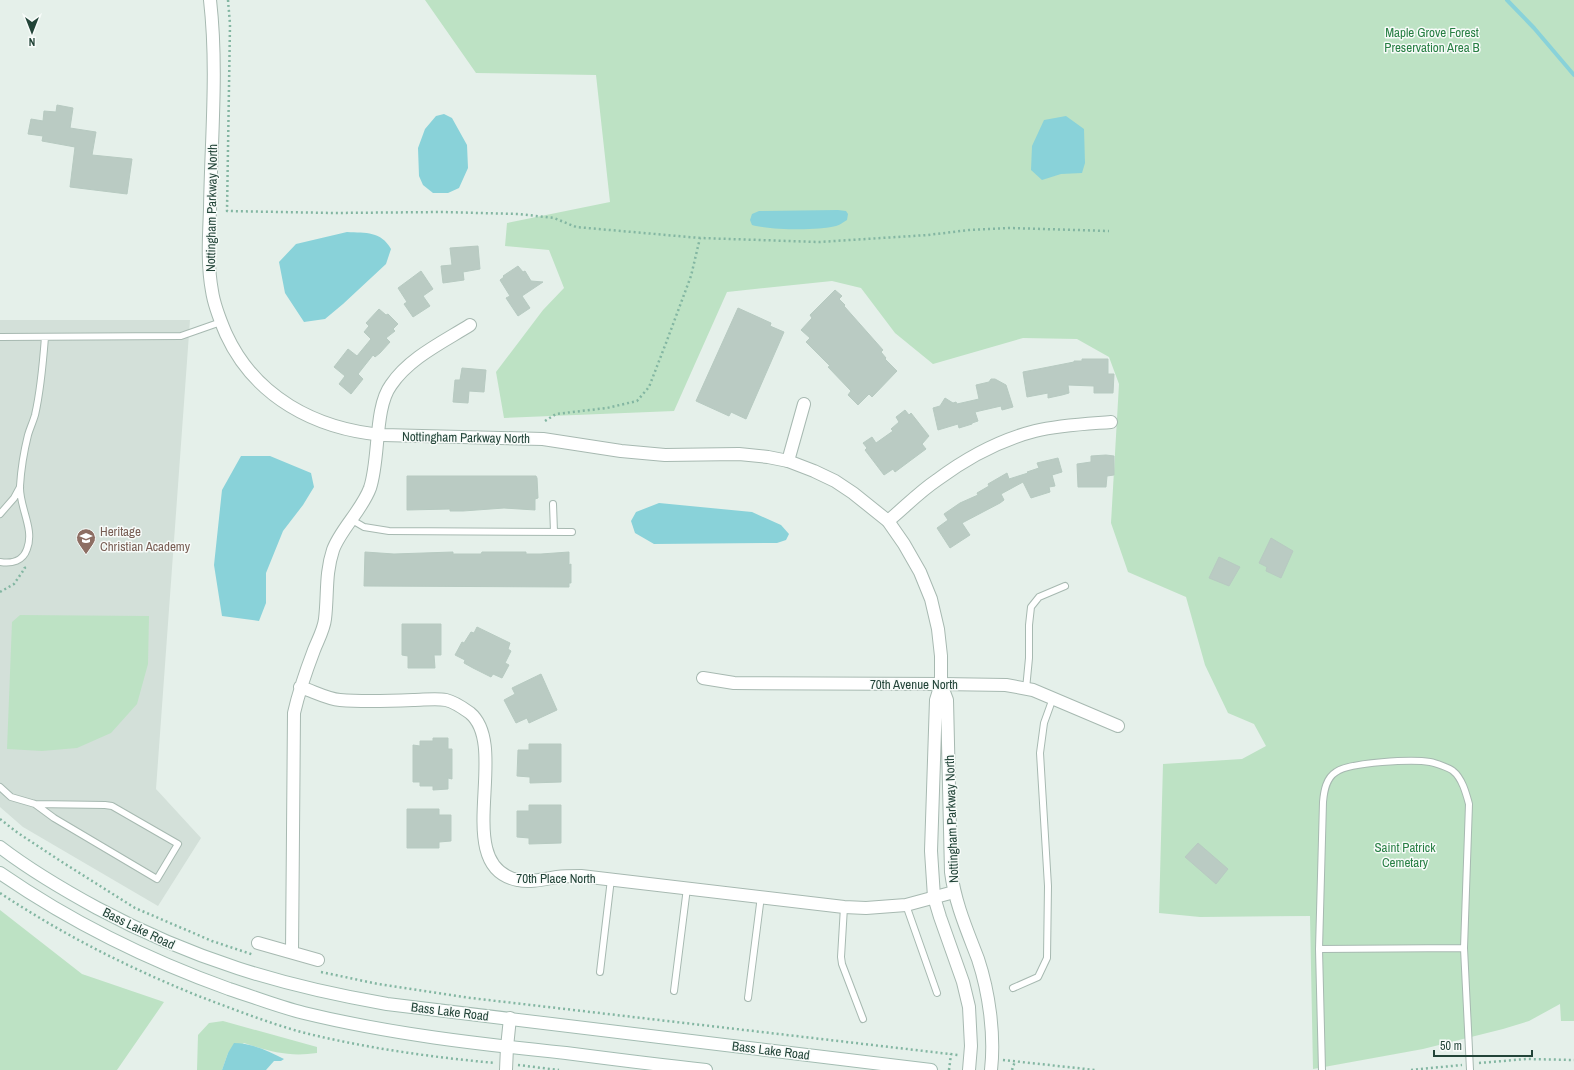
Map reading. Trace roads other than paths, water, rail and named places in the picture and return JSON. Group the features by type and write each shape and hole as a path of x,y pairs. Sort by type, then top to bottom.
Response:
{"street":[{"name":"Nottingham Parkway North","path":"210,0 213,27 209,262 212,292 221,322 233,349 250,374 270,393 294,409 320,421 346,429 378,435 543,439 628,452 665,455 739,454 788,461 835,481 853,493 888,521 904,544 920,572 931,599 938,629 941,656 941,684 936,700 931,843 934,897 963,982 969,1007 971,1046 969,1070"},
{"path":"292,952 294,713 300,687 325,620 328,570 334,548 370,488 375,465 382,404 390,386 402,371 422,355 470,325"},
{"path":"788,461 804,404"},
{"path":"888,521 936,480 969,459 1002,443 1033,432 1068,425 1111,422"},
{"name":"70th Avenue North","path":"704,678 734,683 1006,685 1026,689 1053,698 1118,726"},
{"name":"Nottingham Parkway North","path":"941,684 947,700 951,866 954,892 978,960 988,994 992,1044 992,1070"},
{"name":"70th Place North","path":"300,687 338,700 446,700 460,706 472,715 481,730 485,745 485,842 487,855 494,867 504,875 518,880 540,880 558,876 581,876 761,896 844,907 866,908 906,905 954,892"},
{"name":"Bass Lake Road","path":"0,847 32,870 76,896 122,921 191,952 223,964 338,996 387,1004 931,1070"},
{"name":"Bass Lake Road","path":"0,873 60,911 111,939 149,957 188,974 303,1013 370,1028 507,1047 706,1070"},
{"path":"258,943 292,952 317,966"},
{"path":"506,1070 510,1018"}],"lane":[{"path":"0,342 3,337 181,336 221,322"},
{"path":"0,562 11,563 23,557 28,548 29,536 20,487 28,435 41,381 46,337"},
{"path":"0,514 14,498 20,487"},
{"path":"553,504 554,532"},
{"path":"352,520 364,527 389,531 572,532"},
{"path":"1026,689 1029,658 1028,625 1031,607 1039,597 1065,586"},
{"path":"1014,988 1038,977 1047,958 1048,886 1040,753 1044,723 1053,698"},
{"path":"1322,1070 1319,948 1323,802 1325,786 1336,772 1358,764 1430,762 1454,771 1465,788 1469,804 1464,948 1470,1070"},
{"path":"0,788 11,796 36,804 96,804 112,806 178,844 157,879 54,818 36,804"},
{"path":"600,972 611,879"},
{"path":"674,991 687,888"},
{"path":"748,998 761,896"},
{"path":"906,905 936,993"},
{"path":"844,907 841,957 842,964 863,1019"},
{"path":"1319,948 1464,948"}],"water":[{"path":"444,114 452,118 467,145 468,168 459,188 448,193 433,193 423,185 419,176 418,148 425,129 436,116"},
{"path":"1066,116 1084,129 1085,163 1082,173 1061,174 1042,180 1031,170 1032,146 1044,120"},
{"path":"759,211 846,211 848,214 847,220 837,226 827,228 794,229 760,227 752,225 750,220 752,214"},
{"path":"347,232 372,234 383,239 391,249 386,264 325,319 304,322 285,293 279,262 296,244"},
{"path":"241,456 270,456 311,473 314,487 303,505 283,531 266,573 266,603 259,621 222,616 214,565 222,490"},
{"path":"659,503 752,512 781,525 789,534 786,540 777,543 654,544 635,533 631,521 636,512"},
{"path":"234,1043 247,1044 260,1048 284,1059 281,1061 274,1061 266,1070 222,1070 228,1053"}],"waterway":[{"path":"1507,0 1534,28 1574,75"}],"place":[{"name":"Heritage Christian Academy","path":"86,555"}],"park label":[{"name":"Maple Grove Forest Preservation Area B","path":"1432,40"},
{"name":"Saint Patrick Cemetary","path":"1405,854"}]}
